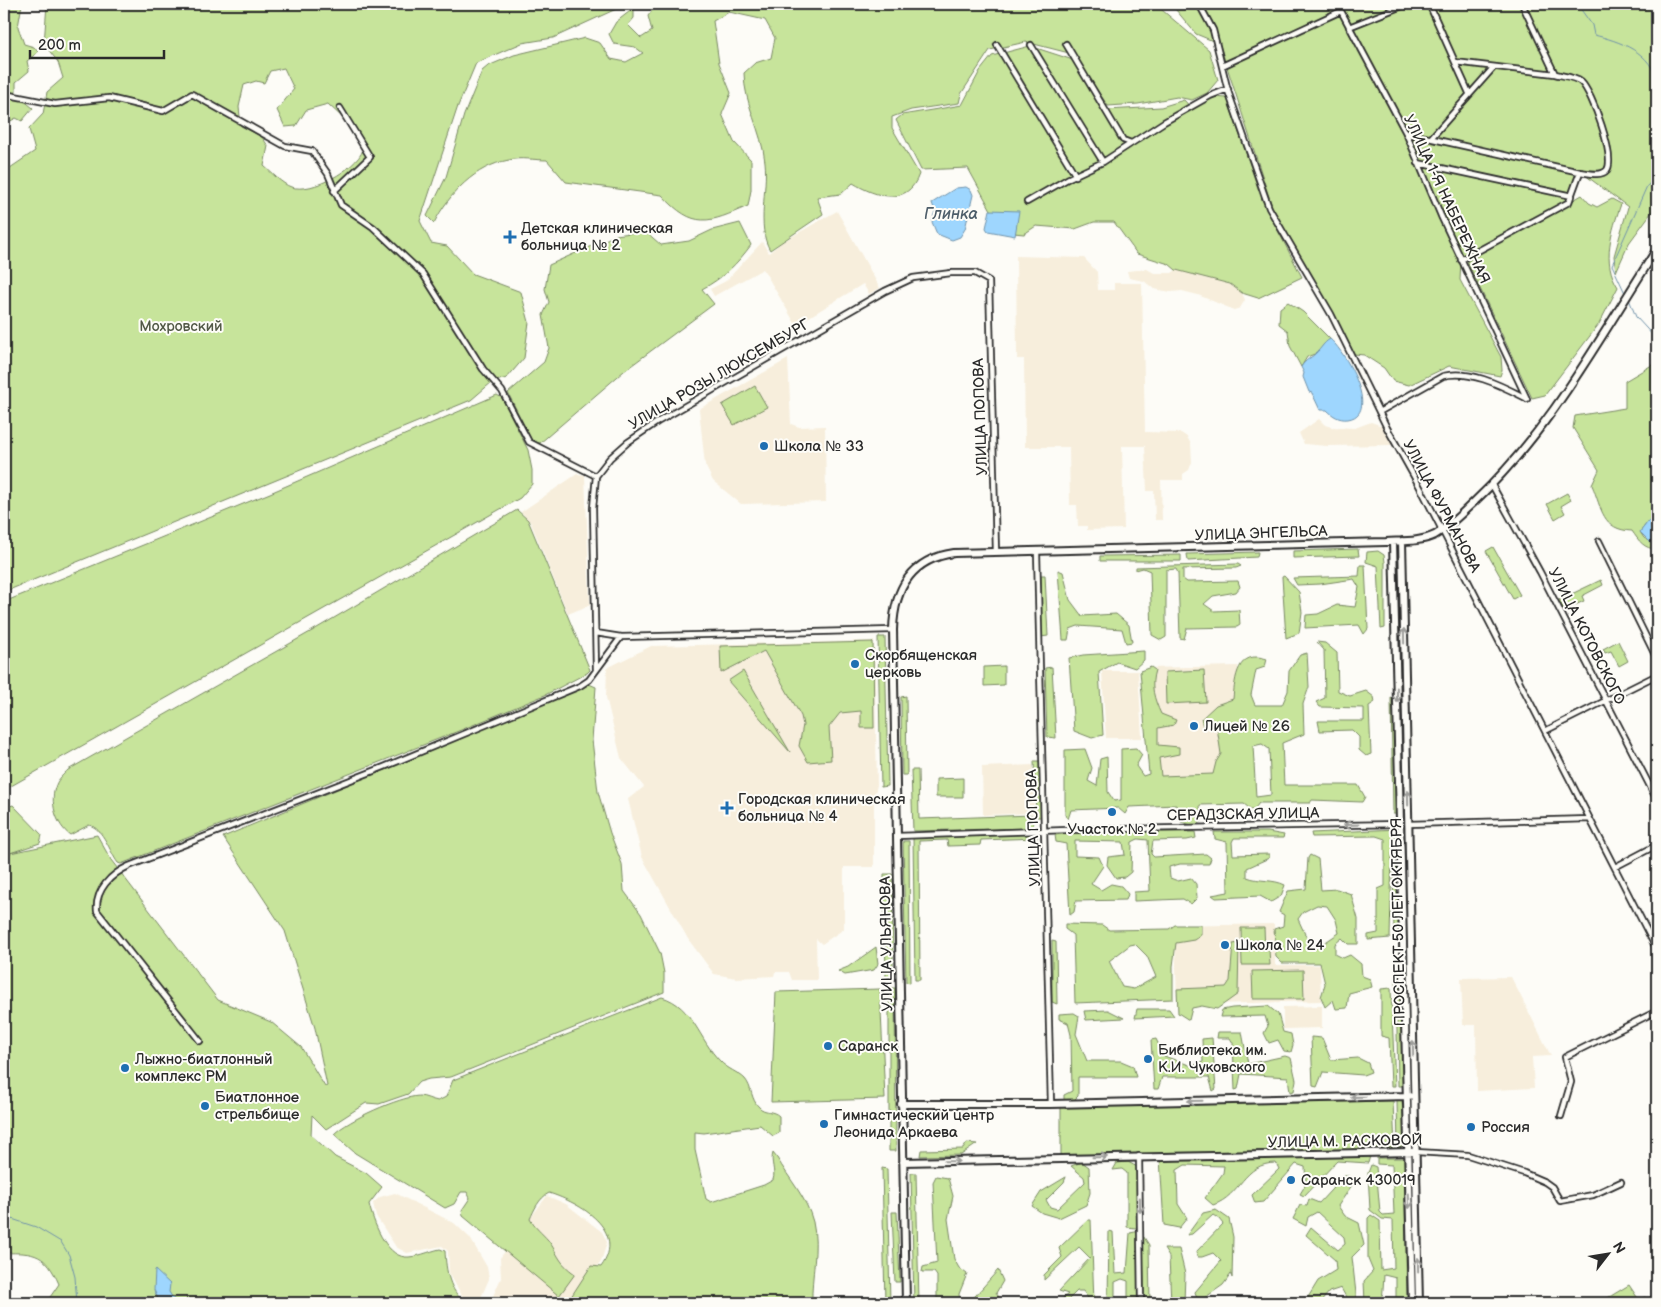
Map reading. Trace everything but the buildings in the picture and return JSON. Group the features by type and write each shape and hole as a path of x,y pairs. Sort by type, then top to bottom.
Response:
{"main road":[{"path":"1441,530 1492,485 1550,414 1657,249"},
{"name":"УЛИЦА ЭНГЕЛЬСА","path":"1037,552 1393,542 1430,537 1441,530"},
{"name":"ПРОСПЕКТ 50 ЛЕТ ОКТЯБРЯ","path":"1402,541 1419,1303"},
{"name":"ПРОСПЕКТ 50 ЛЕТ ОКТЯБРЯ","path":"1393,542 1412,1303"},
{"path":"996,552 1037,552"},
{"name":"УЛИЦА УЛЬЯНОВА","path":"906,1303 892,630 897,599 902,586 918,568 944,554 996,552"},
{"name":"СЕРАДЗСКАЯ УЛИЦА","path":"1400,824 1408,824"},
{"path":"901,1104 1051,1104 1415,1097"},
{"name":"УЛИЦА М. РАСКОВОЙ","path":"903,1162 1416,1152"}],"street":[{"name":"УЛИЦА ФУРМАНОВА","path":"1198,4 1213,30 1228,89 1269,208 1331,314 1379,412 1657,950"},
{"path":"1349,28 1408,4"},
{"path":"1429,4 1469,93"},
{"path":"1522,4 1555,74"},
{"name":"УЛИЦА 1-Я НАБЕРЕЖНАЯ","path":"1222,66 1341,11 1406,133 1461,260 1527,399 1500,385 1453,374 1443,376 1379,412"},
{"path":"1066,44 1123,140 1132,143"},
{"path":"997,45 1076,176"},
{"path":"1031,45 1103,162"},
{"path":"1406,133 1580,172 1600,174 1606,170 1609,164 1604,135 1596,110 1581,82 1555,74 1455,62"},
{"path":"1431,138 1494,67"},
{"path":"1027,202 1069,178 1103,162 1164,122 1210,96 1228,89"},
{"path":"4,94 55,104 108,98 163,111 192,94 285,146 312,151 328,174 341,205 373,227 423,274 483,369 502,391 529,442 596,476 593,508 596,670"},
{"path":"334,191 370,157 340,108"},
{"path":"1418,163 1572,196"},
{"path":"1461,260 1569,202 1580,172"},
{"name":"УЛИЦА РОЗЫ ЛЮКСЕМБУРГ","path":"596,476 610,458 628,442 660,421 906,280 951,273 975,273 989,281"},
{"name":"УЛИЦА ПОПОВА","path":"989,281 996,552"},
{"name":"УЛИЦА КОТОВСКОГО","path":"1492,485 1537,566 1657,800"},
{"path":"1599,541 1657,659"},
{"name":"УЛИЦА ПОПОВА","path":"1037,552 1046,831 1051,1104"},
{"path":"596,633 621,637 892,630"},
{"path":"200,1041 97,911 98,898 105,883 129,866 358,777 580,686 589,680 621,637"},
{"path":"1545,731 1657,674"},
{"name":"СЕРАДЗСКАЯ УЛИЦА","path":"1408,824 1590,819"},
{"name":"СЕРАДЗСКАЯ УЛИЦА","path":"896,836 1400,824"},
{"path":"1615,867 1657,845"},
{"path":"1561,1116 1571,1082 1566,1057 1657,1011"},
{"name":"УЛИЦА М. РАСКОВОЙ","path":"1416,1152 1468,1155 1496,1163 1545,1182 1552,1187 1560,1201 1593,1196 1621,1182"},
{"path":"1139,1156 1142,1303"}],"shaded area":[{"path":"837,211 880,288 869,294 863,284 796,325 763,269 714,296 710,289 726,281 762,242 769,253 782,242"},
{"path":"1016,256 1084,258 1097,272 1098,290 1114,290 1114,283 1142,283 1145,432 1181,433 1187,437 1191,444 1192,462 1189,470 1183,474 1183,480 1161,480 1162,520 1155,520 1154,491 1147,491 1145,446 1122,446 1124,529 1087,530 1087,526 1078,526 1077,505 1070,505 1069,447 1025,447 1024,359 1017,359"},
{"path":"1147,269 1154,273 1172,273 1176,270 1230,284 1242,293 1245,300 1240,308 1234,310 1198,295 1182,291 1171,292 1154,289 1144,281 1129,278 1127,271"},
{"name":"Школа № 33","path":"788,359 791,424 799,427 825,426 826,502 741,504 713,481 705,465 699,409"},
{"path":"1319,419 1325,425 1331,427 1355,428 1371,422 1382,426 1394,445 1327,446 1304,444 1299,433"},
{"path":"577,474 585,475 590,605 568,614 531,523 521,512"},
{"name":"Городская клиническая больница № 4","path":"874,641 877,785 874,797 874,867 844,867 844,929 822,944 816,939 817,980 792,980 789,972 775,972 774,976 736,978 714,974 688,939 642,857 628,799 644,787 621,758 606,697 607,668 651,646"},
{"name":"Лицей № 26","path":"1238,666 1241,783 1149,785 1146,668"},
{"path":"1102,671 1138,671 1142,738 1106,738"},
{"path":"1033,765 1034,813 983,815 982,767"},
{"name":"Школа № 24","path":"1274,924 1275,965 1320,965 1321,1001 1177,1005 1175,926"},
{"path":"1511,977 1551,1056 1532,1057 1534,1088 1477,1091 1476,1025 1463,1025 1461,978"},
{"path":"1322,1006 1322,1028 1283,1029 1283,1007"},
{"path":"395,1193 454,1223 470,1238 487,1267 489,1279 480,1300 475,1303 468,1303 464,1299 449,1273 448,1251 442,1246 407,1253 396,1247 376,1216 373,1203 380,1197"},
{"path":"547,1196 566,1204 602,1232 607,1242 601,1262 569,1303 490,1303 501,1278 500,1258"}],"green space":[{"path":"4,4 22,4 18,27 24,44 34,47 38,52 27,61 29,71 16,82 16,94 33,108 22,121 16,118 7,123 8,133 4,139"},
{"name":"Мохровский","path":"47,4 627,4 553,38 522,43 476,63 458,106 420,221 431,243 447,246 473,274 521,292 529,322 524,358 507,378 492,382 471,400 4,592 4,162 10,168 35,151 29,129 43,114 47,92 63,78 58,62 44,44","holes":["284,68 294,89 277,110 285,127 296,126 306,110 328,104 344,119 363,150 352,165 343,172 310,187 291,187 277,178 264,166 268,146 262,137 241,126 239,107 244,85 256,81 264,83 270,71"]},
{"path":"657,4 1155,4 1209,50 1218,80 1207,93 1192,100 1177,97 1138,104 1108,106 1073,54 1026,42 990,50 961,94 959,103 911,110 892,117 892,128 919,174 914,184 907,191 899,195 881,195 853,183 841,194 817,197 823,214 770,250 766,241 763,219 765,162 747,96 744,73 755,63 771,58 775,38 765,20 729,12 713,21 719,63 731,93 722,114 734,142 751,160 751,190 748,206 723,216 702,220 683,214 662,195 566,182 547,160 518,159 497,163 485,168 455,192 434,223 427,216 446,177 464,115 482,71 488,66 514,55 585,38 600,43 611,59 626,62 643,53 635,47 614,44 609,34 616,22 634,8 634,18 628,25 641,38 652,31 648,16"},
{"path":"1171,4 1657,4 1657,205 1629,243 1616,272 1614,256 1628,207 1581,172 1570,202 1582,195 1589,203 1597,207 1612,199 1621,204 1614,224 1609,257 1613,277 1618,287 1599,324 1545,395 1532,398 1466,259 1461,260 1460,280 1501,357 1502,370 1500,376 1449,366 1409,385 1393,381 1384,368 1364,355 1354,354 1272,206 1216,33 1207,21 1213,41 1196,34"},
{"path":"1030,46 1073,60 1107,110 1161,107 1184,100 1192,109 1214,97 1227,98 1262,200 1302,277 1258,298 1242,293 1230,284 1176,270 1169,264 1137,254 1114,222 1094,222 1075,229 1036,226 1024,234 1003,232 968,168 921,170 896,120 902,115 962,105 980,71 992,56"},
{"path":"740,223 751,245 729,270 702,289 714,304 624,371 540,443 532,441 508,393 544,362 549,348 543,315 549,302 545,289 549,265 616,235 645,231 661,245 689,241 712,230"},
{"path":"1288,302 1303,312 1330,339 1317,353 1307,357 1301,367 1290,346 1288,331 1279,324 1280,308"},
{"path":"1657,362 1657,510 1640,532 1644,538 1657,545 1657,549 1652,549 1645,546 1632,531 1614,527 1604,517 1592,485 1599,470 1573,428 1575,416 1625,408 1625,381"},
{"path":"755,386 767,407 734,425 722,405"},
{"path":"497,395 502,398 528,450 532,470 532,484 520,498 4,790 4,602 270,493"},
{"path":"1567,493 1571,500 1561,506 1565,513 1555,519 1547,504"},
{"path":"517,510 528,520 590,670 587,673 545,695 461,730 121,864 118,863 99,831 94,827 89,825 70,835 65,831 55,812 53,798 58,781 68,770 312,631"},
{"path":"1493,547 1520,595 1513,599 1486,551"},
{"path":"1358,549 1359,556 1293,558 1293,551"},
{"path":"1378,551 1384,555 1385,562 1385,628 1381,629 1378,566 1366,562 1367,552"},
{"path":"1258,552 1257,557 1188,561 1187,554"},
{"path":"1181,555 1181,561 1100,561 1100,556"},
{"path":"1238,564 1241,566 1236,568 1183,569 1183,579 1187,582 1238,581 1240,587 1236,592 1213,596 1204,604 1214,611 1239,610 1240,625 1237,627 1187,628 1184,639 1180,638 1178,573 1176,569 1166,570 1166,637 1161,640 1152,635 1150,571 1143,568 1136,570 1136,567"},
{"path":"1360,565 1365,565 1368,629 1364,634 1359,625 1305,628 1306,615 1318,614 1337,605 1355,607 1359,587 1354,579 1297,585 1293,578 1359,576"},
{"path":"1058,570 1063,572 1070,600 1082,616 1116,614 1129,625 1132,642 1126,643 1122,629 1078,626 1070,629 1068,640 1063,640"},
{"path":"1041,575 1045,575 1048,636 1041,637"},
{"path":"1284,576 1299,592 1302,612 1299,633 1286,638 1282,577"},
{"path":"1601,580 1603,585 1582,596 1584,601 1564,610 1559,600"},
{"path":"878,637 885,637 888,786 881,787"},
{"path":"1618,641 1628,661 1619,666 1611,651 1605,653 1603,649"},
{"path":"873,642 874,728 861,728 861,711 840,713 829,727 831,760 808,762 799,746 803,725 801,716 764,651 721,673 720,646"},
{"path":"1317,642 1325,643 1337,653 1338,691 1350,696 1366,691 1374,697 1375,702 1369,706 1371,754 1366,756 1359,750 1359,737 1352,730 1320,731 1318,721 1364,721 1364,708 1320,707 1316,702 1325,698 1324,650"},
{"path":"1144,651 1144,660 1135,668 1117,662 1099,672 1103,735 1092,738 1074,731 1069,658 1083,655"},
{"path":"1307,653 1309,687 1303,704 1304,734 1282,743 1284,785 1358,785 1365,797 1362,802 1312,800 1310,803 1259,803 1253,811 1244,804 1200,805 1201,822 1195,826 1181,822 1176,805 1129,807 1125,814 1118,808 1071,810 1068,819 1065,815 1065,750 1085,749 1092,768 1088,781 1097,786 1100,759 1107,757 1108,792 1114,801 1121,800 1121,749 1136,748 1142,755 1136,766 1143,776 1149,774 1140,671 1151,667 1155,670 1153,687 1161,714 1176,720 1174,725 1158,728 1158,745 1179,747 1179,754 1159,758 1161,776 1213,774 1216,762 1221,754 1217,727 1203,726 1201,719 1216,705 1233,699 1237,674 1240,667 1249,658 1267,659 1265,667 1256,670 1251,695 1255,705 1282,705 1288,691 1289,671 1300,655","holes":["1262,744 1269,749 1271,795 1256,797 1253,746"]},
{"path":"1004,666 1004,685 984,686 984,667"},
{"path":"1052,667 1056,738 1047,737 1045,668"},
{"path":"1204,670 1206,702 1166,704 1165,672"},
{"path":"743,671 790,752 728,681"},
{"path":"589,684 596,687 592,740 598,792 610,833 622,864 624,891 641,914 660,953 664,973 664,992 451,1077 419,1082 408,1094 379,1104 366,1103 326,1129 312,1115 311,1135 335,1157 366,1173 382,1187 369,1204 373,1219 386,1244 398,1255 405,1257 440,1249 445,1251 446,1266 452,1287 466,1303 46,1303 59,1284 49,1266 32,1254 4,1253 4,808 13,805 42,835 40,843 10,853 97,835 111,860 218,1000 271,1022 301,1047 325,1087 327,1086 315,1028 285,931 223,837"},
{"path":"906,696 907,775 902,775 901,697"},
{"path":"1391,698 1396,698 1397,814 1393,814"},
{"path":"1034,761 1040,761 1043,817 1036,817"},
{"path":"911,770 918,770 919,819 1033,815 1033,828 913,831"},
{"path":"963,778 963,797 936,797 936,779"},
{"path":"1398,829 1399,849 1392,853 1390,938 1368,940 1368,935 1378,933 1378,889 1385,886 1385,839 1376,836 1312,837 1311,833"},
{"path":"1036,832 1037,838 981,840 980,845 948,846 947,840 919,841 920,980 915,980 913,837"},
{"path":"1075,832 1195,832 1196,838 1187,840 1153,841 1151,854 1154,857 1206,854 1211,858 1209,864 1180,864 1169,867 1170,878 1178,881 1191,878 1196,884 1197,898 1191,904 1183,899 1134,901 1134,892 1150,891 1148,840 1138,839 1132,842 1131,872 1125,877 1116,878 1107,865 1108,857 1125,855 1123,842 1075,841 1075,856 1099,857 1103,866 1091,884 1101,890 1111,884 1121,886 1128,894 1126,900 1076,901 1074,912 1070,915 1066,844 1056,842 1055,835"},
{"path":"1214,832 1268,832 1284,835 1283,838 1234,838 1232,842 1233,855 1269,854 1269,858 1247,868 1247,877 1285,885 1281,896 1271,902 1260,896 1216,898 1212,895 1228,892 1227,842 1215,839"},
{"path":"903,841 909,841 910,983 906,982"},
{"path":"1310,855 1318,859 1321,890 1337,889 1351,894 1358,919 1358,944 1348,944 1342,938 1335,944 1335,954 1343,958 1350,955 1361,964 1362,976 1370,979 1372,987 1349,993 1347,1008 1336,1009 1333,1000 1325,1007 1321,997 1325,984 1320,963 1282,963 1276,957 1274,929 1283,926 1284,915 1279,912 1288,891 1306,889 1308,858","holes":["1317,905 1327,906 1336,920 1339,933 1315,949 1310,945 1298,919 1303,912"]},
{"path":"1393,861 1399,861 1401,940 1394,940"},
{"path":"884,874 892,874 893,968 892,977 886,979"},
{"path":"1065,924 1102,925 1109,930 1169,929 1175,925 1201,925 1201,935 1194,940 1176,943 1173,966 1173,999 1075,1003 1073,935 1065,929","holes":["1135,944 1147,956 1156,977 1134,989 1122,987 1109,961 1130,945"]},
{"path":"1241,928 1264,928 1265,950 1269,950 1270,965 1242,965"},
{"path":"1052,941 1056,942 1057,1004 1052,1002"},
{"path":"1239,943 1238,994 1217,1009 1202,1006 1192,1008 1189,1020 1178,1013 1177,989 1226,987 1230,981 1233,944"},
{"path":"876,947 878,964 874,970 845,975 838,971 848,967"},
{"path":"1303,970 1304,999 1253,999 1252,971"},
{"path":"1401,976 1403,1086 1398,1086 1396,977"},
{"path":"889,988 895,988 896,1151 889,1151"},
{"path":"1391,988 1395,1086 1391,1086 1389,1038 1381,1036 1381,989"},
{"name":"Саранск","path":"880,989 885,1099 771,1102 776,992"},
{"path":"662,997 673,1001 681,1008 695,1024 720,1061 745,1079 756,1104 763,1110 779,1116 779,1133 773,1136 760,1125 704,1133 695,1132 695,1150 706,1199 711,1202 764,1185 773,1180 773,1153 777,1158 807,1205 813,1222 815,1252 812,1303 567,1303 591,1266 601,1267 608,1254 609,1241 605,1230 586,1211 549,1193 540,1201 530,1219 548,1240 562,1262 575,1274 559,1296 463,1216 462,1210 470,1198 467,1192 461,1192 454,1204 445,1208 355,1153 334,1134 350,1122 399,1100 419,1096 438,1101 446,1097 453,1080"},
{"path":"1268,1006 1278,1014 1283,1032 1291,1034 1293,1045 1291,1052 1284,1051 1278,1040 1269,1043 1264,1033 1268,1026 1265,1016 1220,1017 1222,1010"},
{"path":"1137,1009 1169,1009 1174,1016 1135,1018"},
{"path":"1108,1010 1124,1018 1086,1020 1084,1011"},
{"path":"1074,1013 1079,1016 1076,1034 1087,1061 1121,1061 1133,1066 1136,1077 1078,1077 1078,1096 1074,1100 1064,1100 1064,1095 1072,1091 1071,1035 1068,1023 1059,1019 1059,1014"},
{"path":"1218,1032 1242,1032 1248,1064 1285,1056 1291,1058 1296,1080 1294,1091 1290,1092 1288,1077 1241,1074 1238,1089 1235,1090 1233,1043 1230,1038 1217,1038"},
{"path":"1311,1037 1322,1038 1331,1060 1358,1058 1368,1063 1371,1072 1363,1075 1323,1072 1317,1087 1313,1086"},
{"path":"1212,1038 1216,1089 1213,1091 1209,1077 1162,1077 1158,1089 1154,1089 1151,1040 1156,1039 1164,1056 1192,1066 1203,1062 1202,1039"},
{"path":"1399,1099 1402,1100 1405,1144 1398,1148 1397,1101"},
{"path":"1393,1101 1395,1150 1061,1156 1061,1107"},
{"path":"967,1143 977,1144 961,1155 920,1156 921,1150 963,1149"},
{"path":"1370,1156 1368,1163 1337,1161 1304,1196 1300,1194 1306,1184 1305,1167 1296,1164 1263,1202 1255,1203 1252,1195 1279,1169 1276,1163 1265,1164 1256,1168 1230,1195 1213,1205 1205,1198 1223,1173 1224,1166 1185,1165 1177,1170 1178,1204 1187,1218 1179,1228 1164,1225 1160,1158"},
{"path":"1377,1158 1404,1158 1407,1303 1396,1303 1396,1278 1384,1275 1382,1303 1365,1303 1364,1281 1373,1271 1368,1259 1368,1218 1371,1215 1380,1221 1381,1270 1394,1268 1393,1220 1382,1219 1370,1210 1368,1173 1371,1165 1376,1167 1380,1212 1383,1215 1394,1214 1392,1165 1377,1164"},
{"path":"1082,1162 1089,1167 1090,1193 1086,1205 1059,1218 1042,1213 1032,1206 1041,1192 1066,1177 1064,1182 1046,1200 1050,1207 1057,1209 1085,1182 1084,1177 1071,1166"},
{"path":"1128,1162 1141,1169 1140,1220 1136,1228 1127,1227 1127,1173 1122,1169 1113,1170 1117,1163"},
{"path":"882,1168 887,1169 890,1303 885,1303"},
{"path":"911,1173 916,1173 919,1303 914,1303"},
{"path":"936,1176 948,1178 953,1196 948,1219 954,1259 959,1268 967,1274 959,1294 960,1303 937,1303 937,1276 934,1272 922,1272 923,1267 937,1263 933,1182"},
{"path":"1344,1176 1349,1176 1352,1185 1338,1206 1345,1216 1359,1223 1364,1245 1352,1257 1357,1303 1341,1303 1346,1297 1341,1288 1329,1292 1320,1303 1301,1303 1307,1299 1318,1281 1336,1270 1335,1260 1306,1235 1311,1227 1338,1250 1345,1244 1344,1237 1317,1212 1308,1217 1306,1226 1293,1219 1300,1205 1307,1206 1309,1199 1319,1203"},
{"path":"1216,1210 1229,1219 1233,1237 1232,1278 1231,1274 1223,1285 1203,1299 1197,1298 1195,1292 1221,1261 1213,1253 1197,1257 1196,1252 1223,1224 1213,1215 1192,1234 1187,1235 1203,1213"},
{"path":"892,1212 897,1212 900,1282 895,1282"},
{"path":"1088,1220 1091,1220 1094,1303 1086,1303 1088,1298 1083,1291 1077,1291 1065,1303 1057,1303 1068,1294 1059,1291 1090,1258 1079,1247 1044,1280 1044,1275 1062,1257 1059,1248"},
{"path":"1109,1231 1113,1232 1115,1274 1127,1273 1130,1233 1140,1231 1149,1245 1150,1303 1128,1303 1128,1281 1122,1279 1115,1282 1115,1303 1108,1303"},
{"path":"1164,1249 1179,1249 1185,1274 1184,1303 1171,1303 1169,1257"},
{"path":"998,1270 1003,1281 996,1293 1003,1303 969,1303"},
{"path":"1629,1285 1639,1300 1645,1297 1649,1303 1609,1303 1606,1299"}],"water":[{"name":"Глинка","path":"966,187 971,190 973,195 965,229 960,237 952,240 937,234 932,222 935,211 932,203 956,188"},
{"path":"990,210 1019,211 1015,236 988,231 986,228"},
{"path":"1330,339 1344,355 1357,381 1361,394 1362,406 1358,415 1348,419 1336,417 1327,410 1320,410 1312,393 1309,392 1303,377 1304,373 1301,367 1303,364"},
{"path":"1657,510 1657,545 1653,545 1640,532"},
{"path":"155,1270 170,1284 169,1292 176,1303 160,1303 154,1290"}],"waterway":[{"path":"1577,4 1592,25 1594,35 1624,45 1642,56 1649,63 1657,83"},
{"path":"1625,293 1612,265 1647,186 1657,177"},
{"path":"1629,299 1636,317 1657,340"},
{"path":"1657,419 1652,425 1657,455"},
{"path":"4,1197 10,1202 9,1213 12,1219 36,1227 61,1242 69,1255 75,1277 77,1303"}],"place":[{"name":"Детская клиническая больница № 2","path":"510,237"},
{"name":"Школа № 33","path":"764,446"},
{"name":"Скорбященская церковь","path":"855,664"},
{"name":"Лицей № 26","path":"1194,726"},
{"name":"Городская клиническая больница № 4","path":"727,808"},
{"name":"Участок № 2","path":"1112,812"},
{"name":"Школа № 24","path":"1225,945"},
{"name":"Саранск","path":"828,1046"},
{"name":"Библиотека им. К.И. Чуковского","path":"1148,1059"},
{"name":"Лыжно-биатлонный комплекс РМ","path":"125,1068"},
{"name":"Биатлонное стрельбище","path":"205,1106"},
{"name":"Гимнастический центр Леонида Аркаева","path":"824,1124"},
{"name":"Россия","path":"1471,1127"},
{"name":"Саранск 430019","path":"1291,1180"}]}
